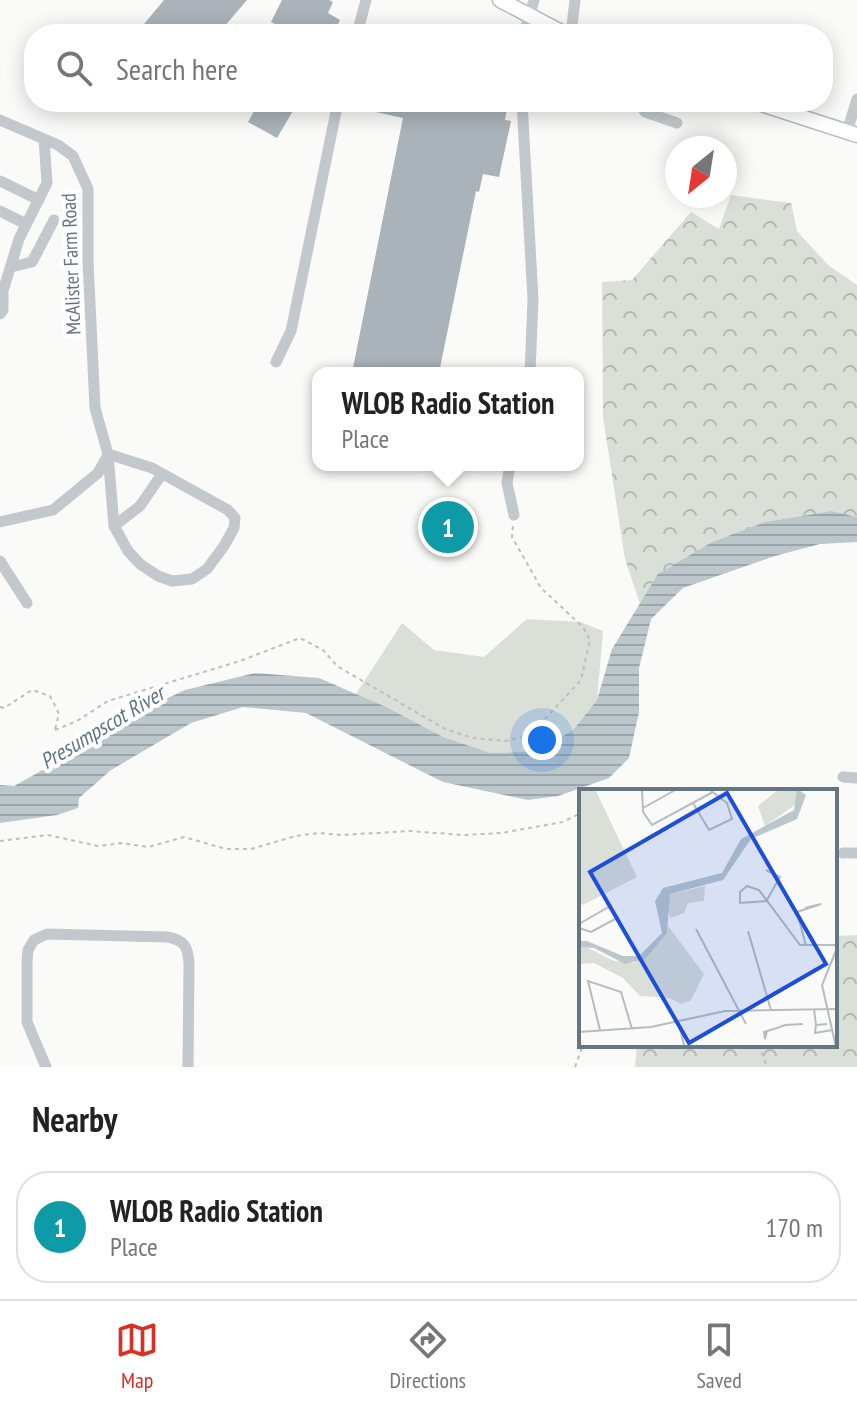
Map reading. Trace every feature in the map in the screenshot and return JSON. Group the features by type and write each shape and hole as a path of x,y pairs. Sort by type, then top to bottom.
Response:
{"main road":[{"path":"500,0 545,24"},
{"path":"785,112 852,134"}],"street":[{"path":"360,24 366,0"},
{"path":"527,24 534,0"},
{"path":"570,24 575,0"},
{"path":"852,134 857,99"},
{"path":"276,362 291,331 336,112"},
{"path":"523,112 533,299 530,367"},
{"path":"645,112 677,123"},
{"name":"McAlister Farm Road","path":"0,120 44,139 73,156 88,189 95,408 108,454 114,526"},
{"path":"0,314 3,310 3,291 26,224 47,183 44,139"},
{"path":"0,181 39,200"},
{"path":"0,211 26,224"},
{"path":"11,267 32,262 54,220"},
{"path":"0,522 53,510 98,473 108,454 162,474 228,510 235,518 234,528 207,569 192,579 172,581 140,564 128,551 114,526 140,506 162,474"},
{"path":"509,471 507,483 514,515"},
{"path":"0,561 27,603"},
{"path":"843,777 857,778"},
{"path":"843,853 857,853"},
{"path":"46,1067 27,1022 26,987 28,950 34,940 47,934 167,937 184,943 188,949 189,964 188,1067"}],"path":[{"path":"0,707 4,708 32,690 50,696 59,714 55,730 77,721 108,701 240,661 300,638 323,650 337,666 445,729 473,738 506,741 530,735 581,680 590,640 583,627 541,588 512,537 514,515"},
{"path":"0,841 48,835 98,846 121,843 148,847 184,837 226,849 251,849 318,833 501,833 563,822 579,814"},
{"path":"575,1067 582,1047"},
{"path":"760,1047 767,1067"}],"green space":[{"path":"737,196 791,203 797,231 828,265 857,285 857,517 832,511 766,522 712,542 659,574 640,604 625,559 603,417 602,282 632,280 691,212 719,229 726,208 737,208"},
{"path":"527,619 580,622 603,631 597,700 574,729 540,751 491,753 443,737 356,694 402,623 434,650 484,657"},
{"path":"857,935 857,1067 635,1067 637,1047 837,1047 837,936"}],"shaded area":[{"path":"832,511 857,517 857,542 820,544 683,588 651,619 639,668 639,712 629,758 609,778 558,796 528,800 443,782 306,713 243,707 191,723 111,770 79,798 78,808 57,815 0,823 0,785 14,786 127,717 185,690 255,673 319,678 386,707 443,737 491,753 540,751 574,729 597,700 612,649 658,574 712,542 765,522"}],"building":[{"path":"164,0 247,0 227,24 144,24"},
{"path":"282,0 329,0 333,2 328,13 340,20 338,24 271,22"},
{"path":"254,112 292,112 277,138 248,122"},
{"path":"376,112 506,112 505,120 511,121 499,177 483,174 479,192 476,191 440,367 353,367 403,118"},
{"path":"458,506 469,533 436,542 426,513"}],"place":[{"name":"WLOB Radio Station","path":"448,527"}],"water label":[{"name":"Presumpscot River","path":"102,727"}]}
